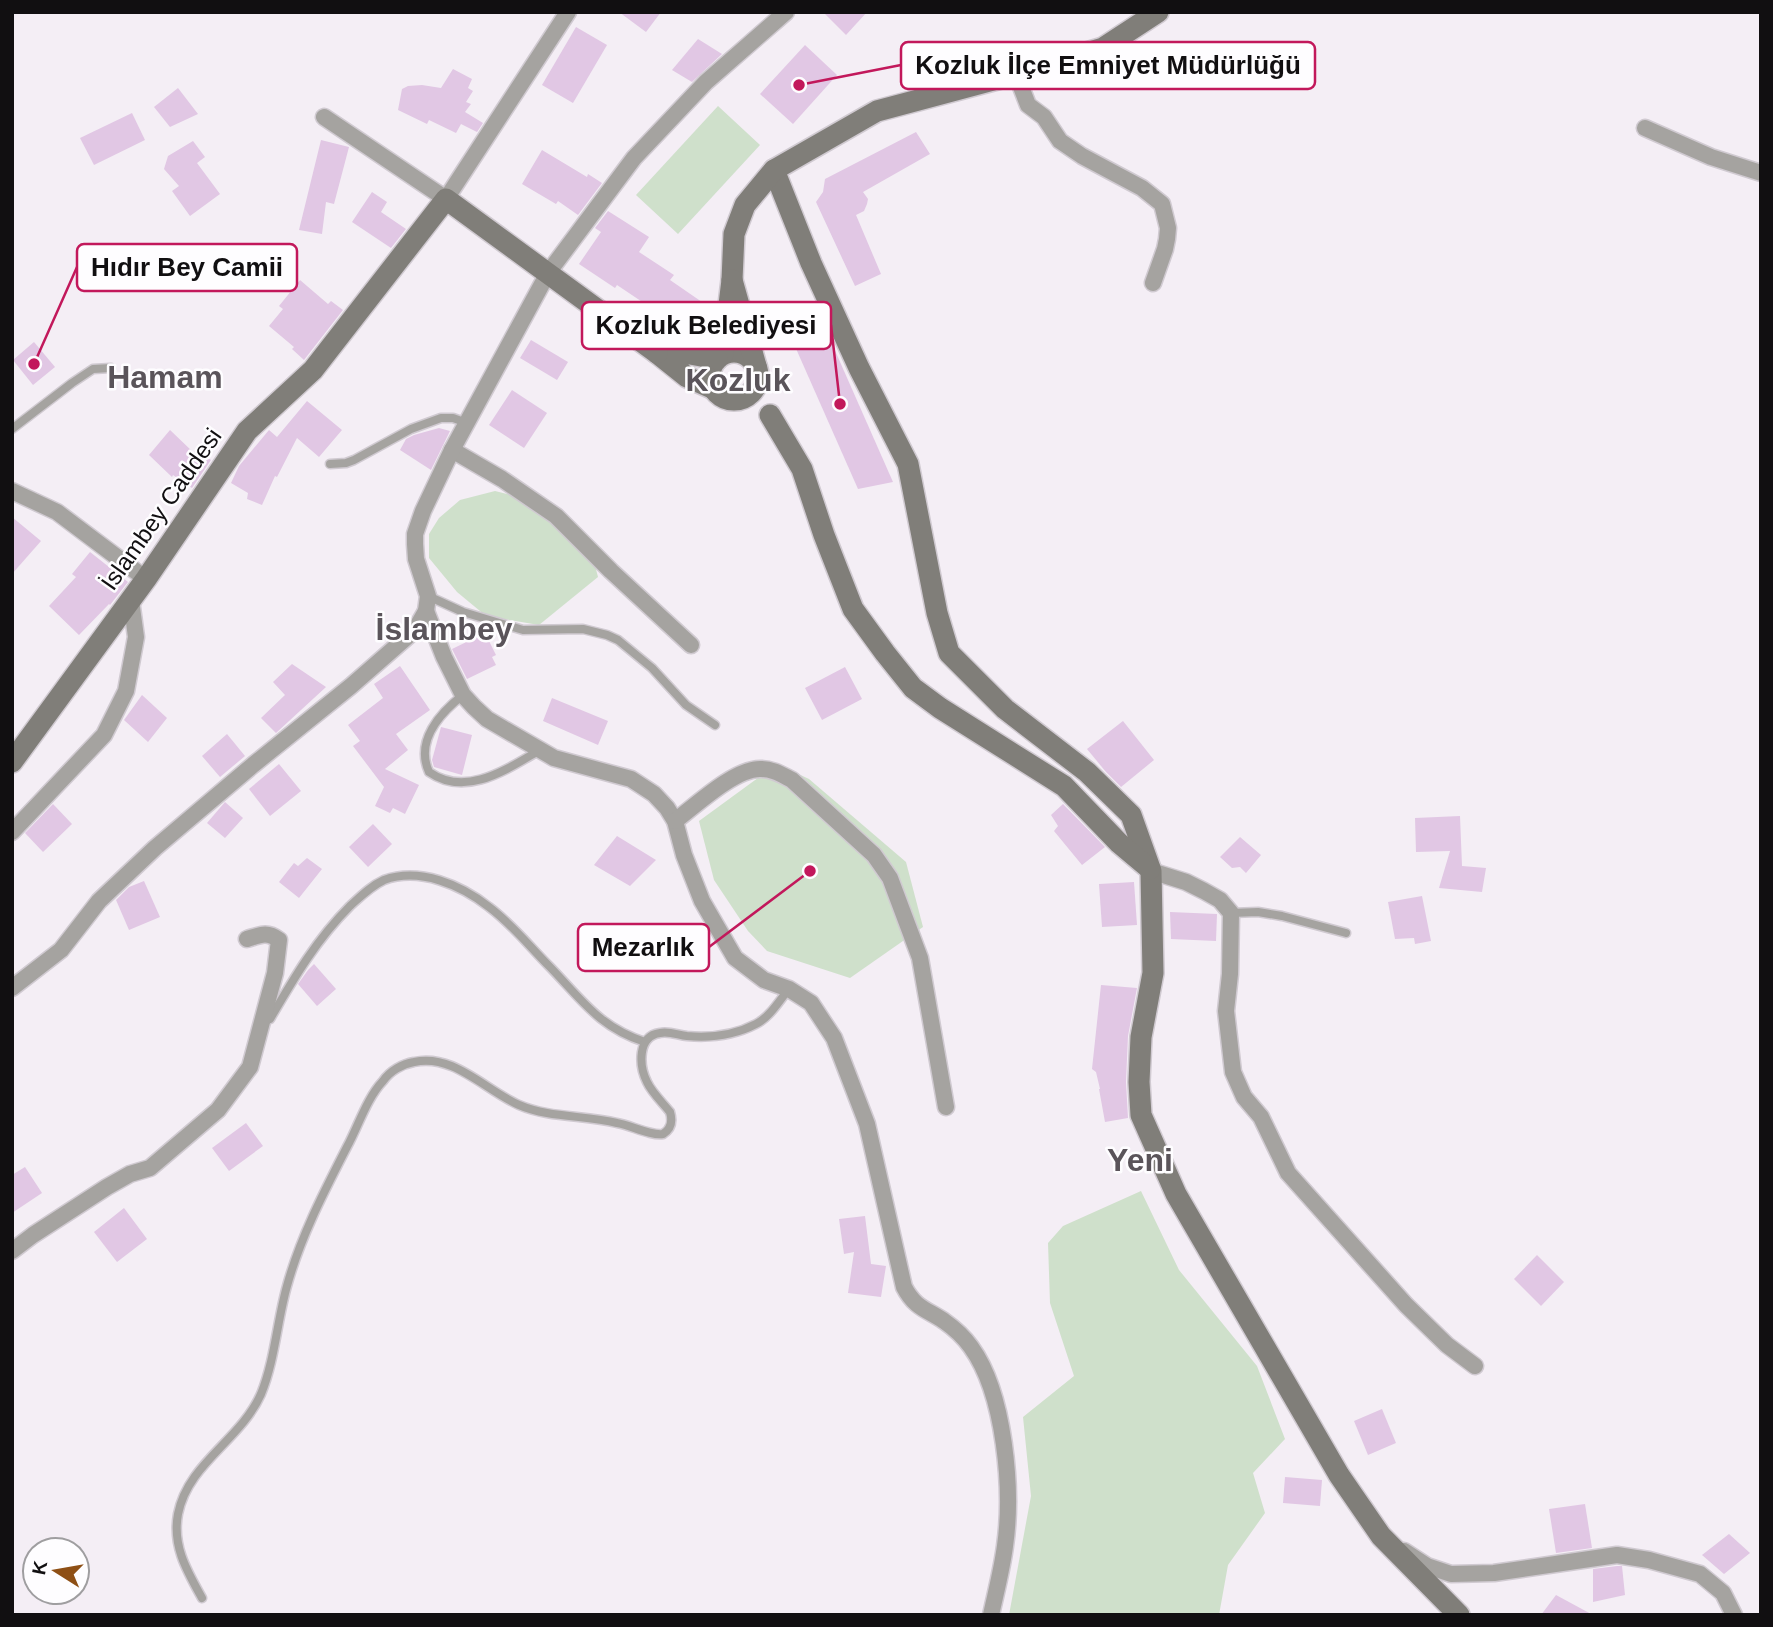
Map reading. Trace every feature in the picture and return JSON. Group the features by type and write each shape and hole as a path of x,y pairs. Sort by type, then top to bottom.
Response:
{"street":[{"path":"446,199 568,12"},
{"path":"786,12 706,82 634,158 548,273 452,450 415,534 416,559 444,657 463,695 487,719 554,758 631,779 654,794 676,821 684,855 702,901 735,958 764,980 789,989 811,1003 834,1038 867,1124 908,1296 920,1308 945,1322 964,1338 979,1360 992,1392 1002,1434 1008,1504 1005,1547 991,1615"},
{"path":"720,357 732,281 734,234 746,205 774,170 877,111 1103,48 1158,12"},
{"path":"1016,74 1028,105 1044,117 1060,141 1142,188 1161,204 1168,228 1167,239 1153,283"},
{"path":"324,117 446,199 687,377 714,389 727,399 748,403 770,415"},
{"path":"1645,128 1711,157 1761,173"},
{"path":"774,170 811,262 859,368 908,464 937,613 949,653 1005,709 1087,772 1131,815 1151,871 1153,973 1141,1037 1141,1115 1176,1194 1339,1475 1381,1536 1459,1615"},
{"name":"İslambey Caddesi","path":"12,762 146,579 247,431 313,370 446,199"},
{"path":"732,281 770,415 802,469 853,609 913,688 1064,786 1119,843 1151,871 1186,882 1220,900 1231,914 1226,1011 1233,1072 1244,1097 1261,1117 1287,1173 1406,1305 1447,1345 1475,1366"},
{"path":"714,389 710,373 720,357 731,352 746,355 752,359 757,370 758,382 755,389 743,398 735,400"},
{"path":"657,353 720,357"},
{"path":"452,450 556,516 691,645"},
{"path":"12,491 57,512 146,579"},
{"path":"12,832 104,735 126,691 136,637 131,600"},
{"path":"12,988 61,950 99,901 155,848 415,630 427,603"},
{"path":"676,821 727,781 751,770 760,769 776,772 792,780 874,855 890,878 920,958 946,1107"},
{"path":"12,1251 107,1187 130,1174 150,1168 218,1111 250,1067 275,973 279,940 265,934 247,939"},
{"path":"1381,1536 1427,1566 1451,1574 1494,1573 1617,1555 1649,1560 1700,1574 1723,1593 1734,1615"}],"lane":[{"path":"12,429 93,369 111,368"},
{"path":"330,464 355,460 411,429 441,418 453,418 467,423"},
{"path":"427,603 523,630 583,629 607,635 618,640 652,668 686,705 715,725"},
{"path":"463,695 447,708 433,727 424,755 429,772 444,780 469,782 498,774 540,750"},
{"path":"262,1021 270,1019 308,956 362,894 383,881 416,875 450,884 488,905 592,1013 616,1031 645,1042"},
{"path":"1231,914 1258,912 1346,933"},
{"path":"202,1598 179,1552 177,1528 181,1503 199,1470 238,1430 260,1396 271,1362 287,1283 305,1232 359,1122 385,1078 403,1065 425,1060 437,1061 533,1110 614,1122 657,1135 667,1131 672,1117 647,1083 642,1056 645,1042 662,1032 685,1036 717,1036 754,1025 770,1013 789,989"}],"green space":[{"path":"718,106 760,145 678,234 636,195"},
{"path":"495,491 515,496 545,512 593,558 598,577 539,625 486,616 457,592 429,558 429,534 439,518 460,500"},
{"path":"770,769 790,770 809,779 906,862 923,927 850,978 767,951 748,931 714,880 699,821"},
{"path":"1141,1191 1179,1270 1257,1366 1285,1439 1253,1473 1265,1513 1228,1565 1219,1615 1009,1615 1031,1496 1023,1417 1074,1376 1050,1303 1048,1243 1063,1226"}],"building":[{"path":"619,12 661,12 646,32"},
{"path":"823,12 867,12 846,35"},
{"path":"576,27 607,45 573,103 542,85"},
{"path":"698,39 722,54 692,82 672,70"},
{"path":"805,45 837,75 793,124 760,94"},
{"path":"453,69 472,79 468,88 473,91 466,102 471,104 465,112 483,123 477,132 461,124 456,133 429,120 427,124 398,110 402,89 422,85 441,88"},
{"path":"178,88 198,114 170,127 154,107"},
{"path":"132,113 145,140 94,165 80,138"},
{"path":"916,132 930,154 863,192 868,199 867,204 864,211 856,215 881,274 855,286 816,202 823,192 825,179"},
{"path":"321,140 349,147 334,204 326,202 322,234 299,230"},
{"path":"193,141 205,157 197,163 220,194 190,216 172,191 179,186 164,169 168,156"},
{"path":"542,150 602,183 578,215 558,201 556,204 522,184"},
{"path":"372,192 387,202 381,212 406,229 391,248 352,222"},
{"path":"608,211 649,237 639,252 674,275 670,280 715,311 696,338 617,285 615,288 579,264 601,232 595,228"},
{"path":"300,280 328,304 331,301 343,310 304,360 292,349 294,347 269,326 283,309 279,306"},
{"path":"818,312 893,482 858,489 786,326"},
{"path":"531,340 568,362 557,380 520,358"},
{"path":"34,342 55,367 33,385 13,360"},
{"path":"512,390 547,413 524,448 489,425"},
{"path":"307,401 342,430 319,457 297,438 262,505 247,499 248,493 231,483 239,466 269,430 277,437"},
{"path":"439,428 450,431 431,470 400,450 406,439"},
{"path":"170,430 194,453 196,449 211,460 192,488 173,475 172,477 149,455"},
{"path":"12,517 41,541 12,574"},
{"path":"90,552 128,582 110,605 79,635 49,606 76,577 72,574"},
{"path":"485,633 496,655 492,657 496,665 467,679 452,649"},
{"path":"292,664 326,687 276,733 261,718 285,695 273,682"},
{"path":"400,666 430,710 396,734 408,750 385,769 419,785 405,814 393,808 390,813 375,806 384,787 353,746 360,741 348,725 383,698 374,684"},
{"path":"845,667 862,699 822,720 805,688"},
{"path":"142,695 167,718 148,742 124,720"},
{"path":"552,698 608,721 598,745 543,721"},
{"path":"1123,721 1154,760 1121,787 1087,749"},
{"path":"441,727 472,735 462,775 434,767 432,760"},
{"path":"227,734 245,756 220,777 202,756"},
{"path":"279,764 301,791 270,816 249,789"},
{"path":"225,802 243,818 225,838 207,823"},
{"path":"53,804 72,824 43,852 25,833"},
{"path":"1063,804 1105,847 1082,865 1054,831 1058,826 1051,815"},
{"path":"1460,816 1462,866 1486,868 1482,892 1439,888 1450,851 1416,852 1415,818"},
{"path":"373,824 392,844 368,867 349,847"},
{"path":"617,836 656,860 630,886 594,865"},
{"path":"1240,837 1261,855 1246,873 1240,867 1232,868 1220,857"},
{"path":"307,858 322,869 299,898 279,882 294,863 298,866"},
{"path":"144,881 160,917 129,930 116,900 129,887"},
{"path":"1134,882 1137,925 1102,927 1099,884"},
{"path":"1422,896 1431,941 1415,944 1414,938 1395,939 1388,902"},
{"path":"1170,912 1217,914 1216,941 1171,939"},
{"path":"314,964 336,989 317,1006 298,984"},
{"path":"1101,985 1137,988 1128,1036 1128,1118 1105,1122 1096,1072 1092,1069"},
{"path":"246,1123 263,1146 229,1171 212,1148"},
{"path":"25,1167 42,1193 12,1213 12,1175"},
{"path":"124,1208 147,1239 117,1262 94,1232"},
{"path":"865,1216 871,1264 886,1266 881,1297 848,1293 854,1252 844,1254 839,1219"},
{"path":"1537,1255 1564,1282 1541,1306 1514,1279"},
{"path":"1382,1409 1396,1443 1368,1455 1354,1421"},
{"path":"1285,1477 1322,1480 1320,1506 1283,1503"},
{"path":"1585,1504 1592,1548 1556,1553 1549,1509"},
{"path":"1729,1534 1750,1553 1724,1574 1702,1555"},
{"path":"1622,1566 1625,1595 1593,1602 1593,1569"},
{"path":"1556,1595 1593,1615 1541,1615"}],"place":[{"name":"Kozluk İlçe Emniyet Müdürlüğü","path":"799,85"},
{"name":"Hıdır Bey Camii","path":"34,364"},
{"name":"Kozluk Belediyesi","path":"840,404"},
{"name":"Mezarlık","path":"810,871"}],"district":[{"name":"Hamam","path":"165,377"},
{"name":"Kozluk","path":"738,380"},
{"name":"İslambey","path":"444,629"},
{"name":"Yeni","path":"1140,1160"}]}
